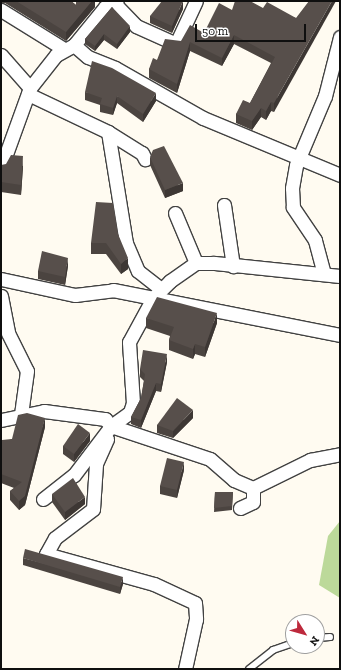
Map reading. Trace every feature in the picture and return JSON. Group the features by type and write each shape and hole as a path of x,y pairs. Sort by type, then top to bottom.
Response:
{"street":[{"path":"1,168 29,91 110,3 136,26 176,44 196,1"},
{"path":"4,14 88,57 115,68 203,118 340,175"},
{"path":"324,274 315,240 293,207 292,188 299,159 325,96 340,38"},
{"path":"1,55 29,91 108,132 137,149 145,159"},
{"path":"108,132 126,243 138,271 157,293"},
{"path":"224,205 233,266"},
{"path":"175,213 196,263"},
{"path":"43,499 74,475 111,426 123,420 133,403 129,342 157,293 196,263 233,266 310,276 324,274 340,276"},
{"path":"1,279 31,288 75,295 113,290 157,293 340,335"},
{"path":"21,414 26,371 4,334 1,295 31,288"},
{"path":"1,420 21,414 44,411 93,416 105,419 111,426 210,459 234,480 253,488 310,460 340,454"},
{"path":"111,426 96,464 93,509 55,538 46,554 154,584 195,604 196,619 185,669"},
{"path":"240,508 253,502 253,488"}],"lane":[{"path":"325,638 330,638"},
{"path":"249,669 273,650 285,646"}],"green space":[{"path":"340,521 340,598 319,585 328,536"}],"building":[{"path":"16,1 71,1 76,5 76,1 92,1 66,32"},
{"path":"162,1 183,1 172,26 150,16"},
{"path":"235,1 250,1 263,8 267,2 296,18 309,1 332,1 274,103 271,102 266,111 261,108 252,121 236,114 243,100 250,103 275,57 234,35 222,58 190,42 177,84 149,69 153,58 157,60 165,39 181,41 190,25 204,33 219,3 232,10"},
{"path":"112,7 130,26 117,44 104,34 95,46 85,39"},
{"path":"92,61 112,68 156,93 143,114 117,96 113,108 100,104 102,98 85,92"},
{"path":"164,146 183,183 165,190 150,157 153,150"},
{"path":"11,155 23,156 21,185 1,182 1,165 6,164"},
{"path":"96,202 113,203 118,234 128,258 121,264 106,243 91,243"},
{"path":"42,251 68,258 65,277 38,271"},
{"path":"157,297 217,313 205,347 195,344 193,349 169,340 174,327 146,318"},
{"path":"143,350 167,354 161,384 156,383 141,420 131,417 141,398 145,374 140,369"},
{"path":"177,398 193,410 173,431 157,425"},
{"path":"27,413 45,418 25,496 19,501 10,491 22,482 1,474 1,443 2,440 12,439 18,415"},
{"path":"78,424 90,433 74,454 63,446"},
{"path":"167,458 184,462 177,490 160,486"},
{"path":"73,478 85,497 65,512 52,494"},
{"path":"215,492 233,492 232,506 214,508"},
{"path":"25,549 123,577 120,587 23,558"}]}
